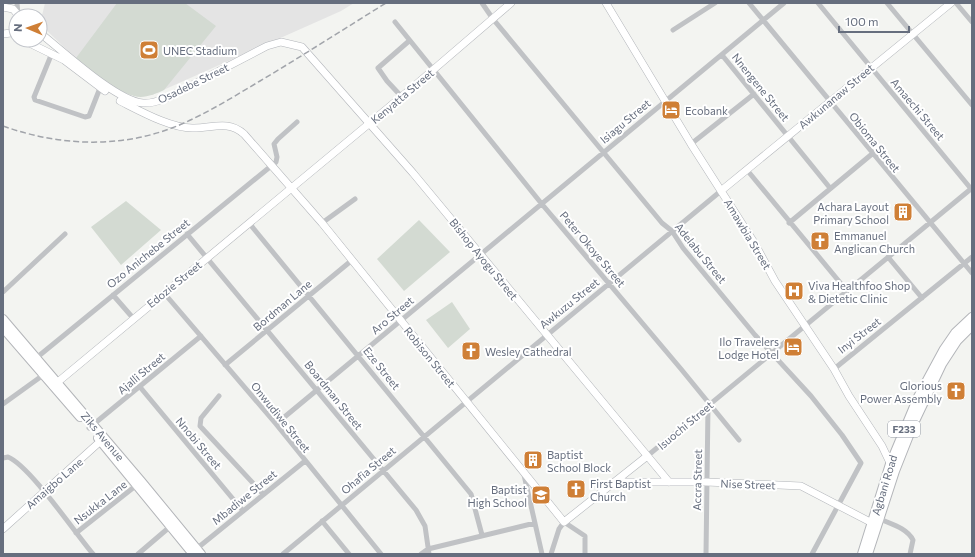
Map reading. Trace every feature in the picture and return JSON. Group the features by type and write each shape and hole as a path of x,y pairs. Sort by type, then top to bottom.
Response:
{"main road":[{"name":"Kenyatta Street","path":"291,187 433,70 511,3"},
{"name":"Amawbia Street","path":"606,3 804,326 834,368 848,396 882,446 892,468"},
{"name":"Awkunanaw Street","path":"722,190 911,34 951,3"},
{"name":"Osadebe Street","path":"48,40 114,92 128,100 145,104 157,102 169,97 266,46 281,42 292,44"},
{"name":"Bishop Ayogu Street","path":"292,44 302,47 308,52 370,122 510,293 548,334 646,456 669,482"},
{"name":"Osadebe Street","path":"41,48 52,53 117,99 177,126 187,128 219,125 236,128 244,134 272,165"},
{"path":"142,111 145,104"},
{"name":"Robison Street","path":"272,165 322,223 465,401 523,468 564,522"},
{"name":"Edozie Street","path":"55,383 291,187"},
{"name":"Agbani Road","path":"868,554 892,468 918,397 941,354 955,333 972,317"},
{"name":"Ziks Avenue","path":"3,319 46,373 196,552"},
{"name":"Agbani Road","path":"892,468 942,364 957,341 972,326"},
{"name":"Ziks Avenue","path":"3,328 35,359"},
{"name":"Amaigbo Lane","path":"3,529 103,440"},
{"name":"Isuochi Street","path":"564,522 646,456"},
{"name":"Nise Street","path":"614,482 706,482 801,486 876,523"},
{"name":"Agbani Road","path":"862,554 876,523"}],"street":[{"name":"Adelabu Street","path":"482,3 493,19 662,223 672,231 683,248 755,335 772,352 819,406 861,463 837,505"},
{"path":"673,30 715,3"},
{"name":"Obioma Street","path":"749,3 929,224 972,273"},
{"name":"Isiagu Street","path":"480,255 784,3"},
{"name":"Amaechi Street","path":"818,3 972,189"},
{"path":"887,3 911,34 972,105"},
{"path":"956,3 972,22"},
{"name":"Peter Okoye Street","path":"395,22 541,203 739,440"},
{"path":"401,96 386,81 378,68 409,41"},
{"path":"52,53 34,97 35,100 85,117 89,116 100,88"},
{"name":"Nnengene Street","path":"722,55 830,188"},
{"path":"692,144 754,94"},
{"path":"272,165 277,160 274,147 276,142 296,122"},
{"path":"789,223 872,154"},
{"name":"Ozo Anichebe Street","path":"35,359 272,165"},
{"path":"747,170 789,223 847,291"},
{"name":"Isuochi Street","path":"646,456 972,189"},
{"name":"Awkuzu Street","path":"465,401 722,190"},
{"path":"322,223 355,199"},
{"name":"Eze Street","path":"248,223 359,356 471,494 482,535"},
{"path":"3,292 64,234"},
{"name":"Boardman Street","path":"187,234 416,510 424,524 428,552"},
{"name":"Aro Street","path":"276,424 480,255"},
{"path":"888,257 922,298"},
{"name":"Inyi Street","path":"834,368 972,257"},
{"name":"Bordman Lane","path":"225,365 352,261"},
{"name":"Onwudiwe Street","path":"164,293 276,424 381,554"},
{"path":"113,295 133,318"},
{"name":"Ajalli Street","path":"91,426 200,336"},
{"path":"3,404 46,373"},
{"name":"Nnobi Street","path":"140,387 243,511"},
{"path":"219,396 201,418 200,426 263,494"},
{"name":"Ohafia Street","path":"283,554 465,401"},
{"name":"Accra Street","path":"706,554 706,482 709,405"},
{"path":"3,458 8,457 13,459 44,492 93,554"},
{"name":"Mbadiwe Street","path":"196,552 263,494 305,461"},
{"path":"523,468 542,554"},
{"name":"Nsukka Lane","path":"76,533 139,483"},
{"path":"812,554 837,505"},
{"path":"322,520 350,554"},
{"path":"550,554 558,529 564,522 585,536 585,554"},
{"path":"421,554 482,535 535,523"},
{"path":"876,523 900,528 910,535 913,540 910,554"},
{"path":"138,554 173,525"}],"shaded area":[{"path":"45,3 354,3 341,11 152,95 96,78 48,32 48,8 44,8"},
{"path":"117,3 185,3 216,26 164,90 138,97 126,93 111,85 76,58"},
{"path":"126,201 161,230 121,265 91,227"},
{"path":"419,220 450,252 404,291 377,259"},
{"path":"452,302 470,329 448,348 426,320"}],"railway":[{"path":"3,126 24,133 68,141 112,141 134,139 156,133 177,126 219,105 292,62 386,3"}],"place":[{"name":"UNEC Stadium","path":"149,50"},
{"name":"Ecobank","path":"671,110"},
{"name":"Achara Layout Primary School","path":"903,212"},
{"name":"Emmanuel Anglican Church","path":"820,241"},
{"name":"Viva Healthfoo Shop & Dietetic Clinic","path":"794,291"},
{"name":"Ilo Travelers Lodge Hotel","path":"793,347"},
{"name":"Wesley Cathedral","path":"471,351"},
{"name":"Glorious Power Assembly","path":"956,391"},
{"name":"Baptist School Block","path":"533,460"},
{"name":"First Baptist Church","path":"576,489"},
{"name":"Baptist High School","path":"541,495"}]}
